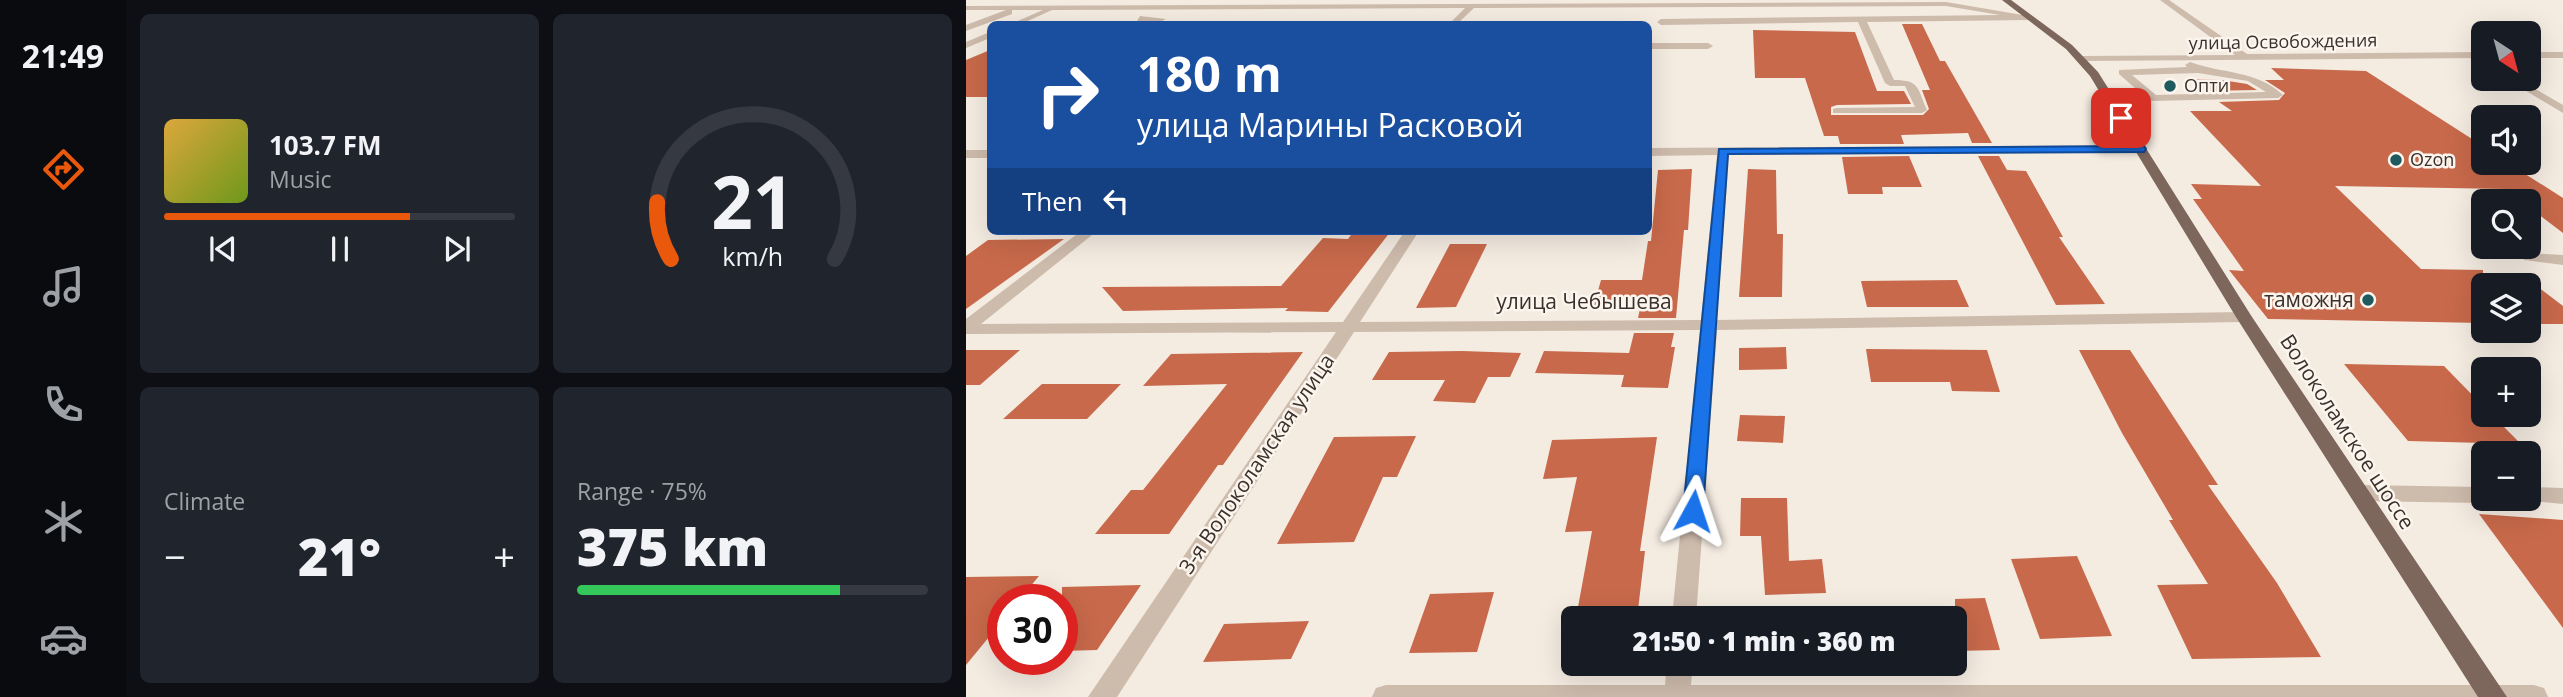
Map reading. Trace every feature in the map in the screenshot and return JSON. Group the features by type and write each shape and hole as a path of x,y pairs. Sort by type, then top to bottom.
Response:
{"main road":[{"name":"Волоколамское шоссе","path":"2006,0 2083,59 2244,317 2493,696"}],"street":[{"path":"1085,8 1103,0"},
{"path":"1207,0 1240,0"},
{"path":"1796,0 1824,6"},
{"path":"1923,0 2029,17"},
{"path":"2164,0 2246,58"},
{"path":"966,10 1423,3 1472,6 1947,4"},
{"path":"1456,21 1472,6"},
{"path":"966,28 1018,8"},
{"path":"1023,21 1056,8"},
{"path":"1661,22 2029,17"},
{"path":"1028,19 1055,19"},
{"path":"1135,19 1162,19 1157,21"},
{"path":"1837,111 1922,110 1909,83 1890,83 1862,21"},
{"path":"966,37 987,36"},
{"path":"966,45 987,36"},
{"path":"1652,46 1709,46"},
{"name":"улица Освобождения","path":"2083,59 2470,55"},
{"path":"2541,55 2563,55"},
{"path":"2182,58 2198,71"},
{"path":"2109,99 2153,98 2278,95 2251,78 2198,71 2123,72 2153,98"},
{"path":"2531,91 2563,110"},
{"path":"1652,152 2140,149"},
{"path":"1685,606 1723,151"},
{"path":"966,154 987,153"},
{"path":"966,328 1085,235"},
{"name":"3-я Волоколамская улица","path":"1102,697 1409,235"},
{"path":"2541,258 2563,260"},
{"name":"улица Чебышева","path":"966,328 1708,325 2244,317"},
{"path":"2360,493 2471,495"},
{"path":"2541,495 2563,496"},
{"path":"1677,696 1679,676"},
{"path":"1387,697 2534,697"}],"building":[{"path":"1902,24 1922,24 1940,61 1945,61 1992,143 1972,143 1968,133 1901,135 1904,144 1840,144 1838,136 1824,136 1805,78 1755,78 1753,30 1855,32 1877,91 1904,91 1911,104 1837,105 1831,107 1831,115 1923,115 1929,109 1922,90 1930,90"},
{"path":"987,51 987,97 966,97 966,60"},
{"path":"2271,68 2366,71 2471,138 2471,175 2527,175 2563,198 2563,233 2541,216 2541,189 2335,186 2421,269 2483,270 2483,273 2471,273 2471,323 2268,319 2229,270 2244,271 2193,199 2202,199 2191,184 2261,186 2190,111 2232,111 2219,102 2279,100 2285,93 2265,80 2284,80"},
{"path":"2189,79 2247,84 2257,90 2204,91"},
{"path":"1909,156 1922,187 1882,187 1883,194 1848,194 1842,157"},
{"path":"1978,156 1999,156 2007,170 2026,171 2063,237 2059,237 2105,304 2056,305"},
{"path":"1692,169 1688,230 1684,230 1676,318 1638,318 1640,309 1593,309 1601,280 1642,280 1648,241 1651,241 1652,235 1658,170"},
{"path":"1748,169 1776,170 1777,234 1783,234 1782,297 1739,297"},
{"path":"1351,235 1388,235 1328,312 1285,311 1288,308 1123,311 1102,287 1281,286 1323,238 1348,239"},
{"path":"1064,239 966,309 966,256 988,240"},
{"path":"1450,244 1487,244 1456,307 1416,308"},
{"path":"1957,280 1969,307 1867,307 1861,281"},
{"path":"2541,289 2563,306 2563,324 2541,324"},
{"path":"1634,333 1674,333 1671,347 1675,347 1668,388 1621,387 1624,375 1535,373 1544,351 1629,353"},
{"path":"1786,347 1787,369 1739,370 1739,348"},
{"path":"1866,349 1987,350 2000,392 1952,391 1950,382 1871,382"},
{"path":"966,350 1020,350 980,385 966,385"},
{"path":"2079,350 2130,350 2218,485 2208,485 2277,583 2321,657 2192,659 2157,585 2208,584 2169,520 2173,520 2122,433"},
{"path":"1303,352 1223,465 1218,465 1169,534 1095,534 1131,490 1143,490 1227,384 1143,386 1171,354"},
{"path":"1389,352 1521,353 1510,377 1488,377 1475,403 1433,401 1445,380 1372,380"},
{"path":"2344,364 2444,366 2471,394 2471,427 2504,427 2518,441 2471,443 2408,441"},
{"path":"1042,384 1121,384 1087,419 1003,419"},
{"path":"1740,415 1785,416 1783,443 1737,441"},
{"path":"1416,436 1397,477 1383,477 1354,542 1277,544 1334,437"},
{"path":"1657,437 1640,551 1645,551 1638,606 1578,606 1592,531 1565,532 1577,477 1543,479 1552,440"},
{"path":"1741,498 1787,498 1789,561 1822,559 1826,593 1765,595 1761,536 1740,536"},
{"path":"2479,514 2563,520 2563,628"},
{"path":"2077,556 2112,636 2040,639 2011,559"},
{"path":"1039,576 1032,584 987,584 987,639 966,665 966,577"},
{"path":"1141,585 1097,650 1078,651 1078,587"},
{"path":"1494,592 1477,652 1409,653 1430,594"},
{"path":"1985,598 2000,650 1967,651 1967,606 1955,606 1955,599"},
{"path":"1309,621 1291,659 1203,662 1224,624"}],"place":[{"name":"Опти","path":"2170,86"},
{"name":"Ozon","path":"2396,160"},
{"name":"таможня","path":"2368,300"}],"route":[{"path":"1693,511 1723,151 2140,149 2121,118"}]}
